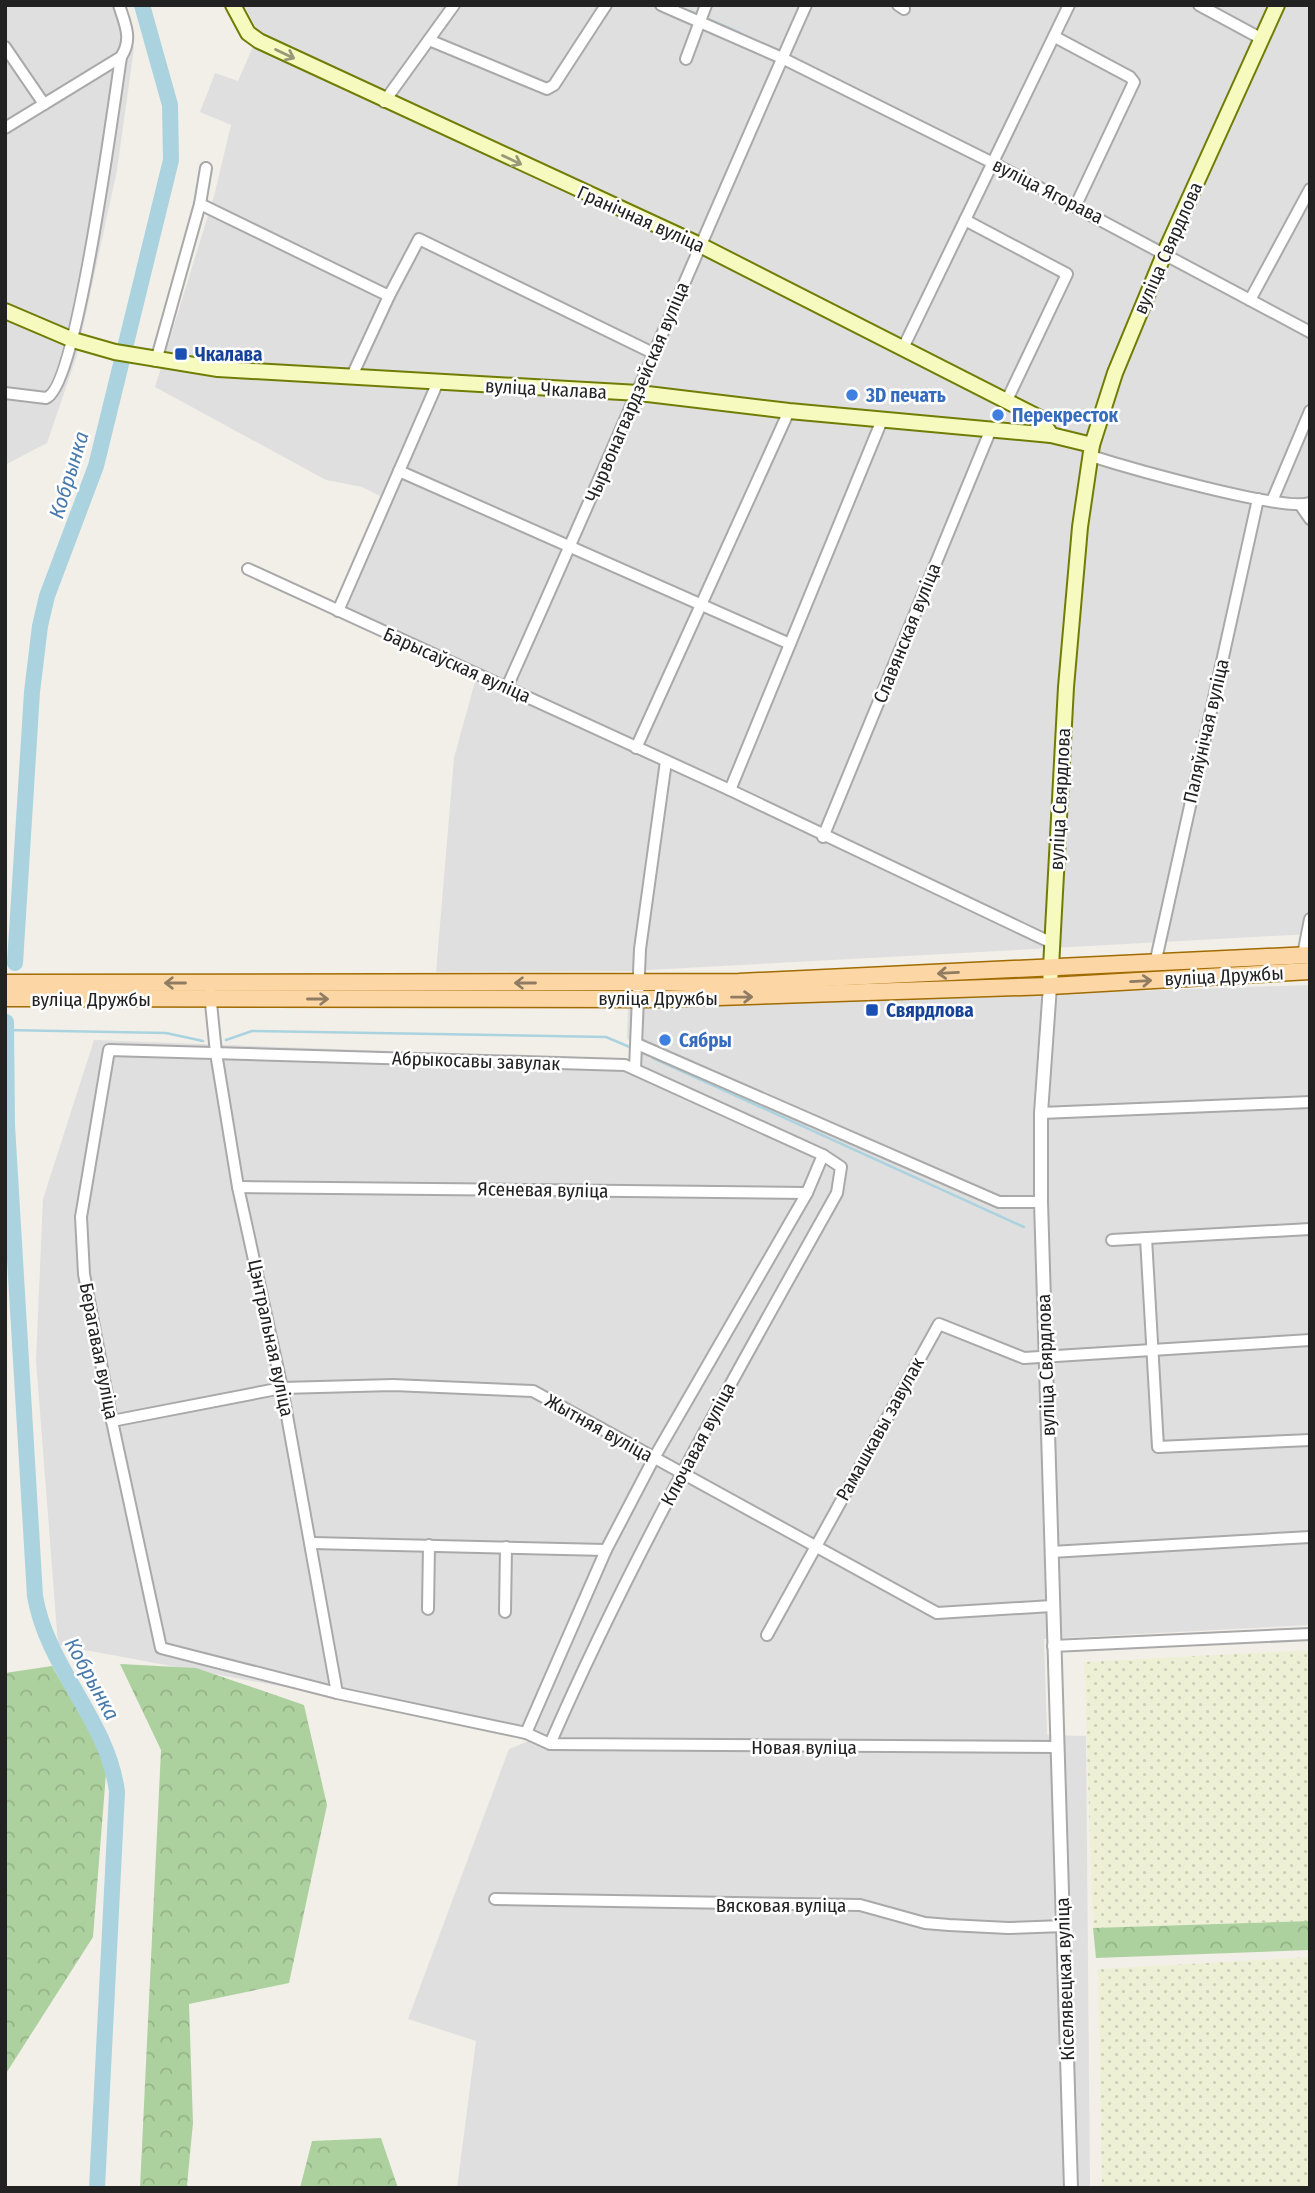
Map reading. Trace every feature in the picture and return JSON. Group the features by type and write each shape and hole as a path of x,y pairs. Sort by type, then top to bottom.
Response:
{"main road":[{"name":"Гранічная вуліца","path":"233,5 248,33 259,41 384,102 700,245 1007,400 1040,418 1051,435"},
{"name":"вуліца Свярдлова","path":"1050,986 1066,688 1080,527 1092,450 1115,373 1165,252 1277,5"},
{"name":"вуліца Чкалава","path":"5,311 73,340 115,352 156,361 218,369 437,384 639,393 789,411 1051,435 1092,450"},
{"name":"вуліца Дружбы","path":"9,983 210,992 540,999 570,993 622,993 739,982 1306,955"},
{"path":"1050,986 1059,975 1155,964"},
{"path":"954,989 990,982 1040,978 1051,968"},
{"name":"вуліца Дружбы","path":"5,998 210,992 304,984 840,995 1310,971"}],"street":[{"path":"5,393 52,396 73,340 121,57 127,48 129,36 119,5"},
{"path":"384,102 454,5"},
{"path":"429,40 547,89 554,85 606,5"},
{"path":"661,5 782,58"},
{"path":"687,59 706,5"},
{"name":"Чырвонагвардзейская вуліца","path":"507,687 639,393 700,245 806,5"},
{"path":"903,348 1069,5"},
{"path":"1199,5 1262,39"},
{"path":"1055,37 1130,77 1134,82 1076,205"},
{"path":"5,47 44,104"},
{"path":"5,128 121,57"},
{"name":"вуліца Ягорава","path":"782,58 1076,205 1310,332"},
{"path":"156,361 200,204 206,168"},
{"path":"1250,300 1310,189"},
{"path":"200,204 389,296"},
{"path":"965,220 1067,274 1007,400"},
{"path":"351,379 419,239 655,354"},
{"path":"338,611 437,384"},
{"path":"636,748 789,411"},
{"path":"1272,501 1310,411"},
{"path":"730,790 882,420"},
{"name":"Славянская вуліца","path":"823,837 991,429"},
{"path":"1092,450 1258,499 1306,504 1310,519"},
{"path":"399,471 482,509 572,545 790,644"},
{"name":"Паляўнічая вуліца","path":"1155,964 1258,499"},
{"name":"Барысаўская вуліца","path":"247,569 730,790 823,837 1052,943"},
{"path":"635,1069 645,906 666,761"},
{"path":"1306,955 1310,919"},
{"name":"вуліца Свярдлова","path":"1050,986 1041,1114 1041,1202 1057,1747"},
{"name":"Цэнтральная вуліца","path":"210,992 216,1053 238,1187 282,1388 337,1692"},
{"path":"638,1045 999,1202 1041,1202"},
{"name":"Абрыкосавы завулак","path":"109,1050 625,1065 823,1155"},
{"name":"Берагавая вуліца","path":"109,1050 81,1217 84,1274 112,1421 161,1648 337,1692"},
{"path":"1041,1114 1310,1102"},
{"path":"807,1192 823,1155"},
{"name":"Ключавая вуліца","path":"550,1744 585,1664 681,1472 837,1194 841,1167 823,1155"},
{"name":"Ясеневая вуліца","path":"238,1187 807,1192"},
{"name":"Ключавая вуліца","path":"526,1733 606,1550 654,1458 807,1192"},
{"path":"1112,1240 1310,1229"},
{"path":"1146,1238 1158,1447 1310,1440"},
{"name":"Рамашкавы завулак","path":"767,1635 939,1324 1024,1358 1046,1355"},
{"path":"1046,1355 1310,1339"},
{"name":"Жытняя вуліца","path":"112,1421 282,1388 393,1385 533,1391 937,1613 1052,1606"},
{"path":"1051,1552 1310,1537"},
{"path":"312,1543 606,1550"},
{"path":"428,1609 429,1545"},
{"path":"505,1612 506,1547"},
{"path":"1053,1646 1310,1634"},
{"path":"337,1692 526,1733 550,1744"},
{"name":"Новая вуліца","path":"550,1744 1057,1747"},
{"name":"Кіселявецкая вуліца","path":"1057,1747 1071,2188"},
{"name":"Вясковая вуліца","path":"495,1899 860,1905 925,1923 1008,1928 1064,1926"}],"shaded area":[{"path":"5,5 123,5 134,48 117,170 77,355 47,443 5,465"},
{"path":"244,5 1310,5 1310,934 630,971 436,972 454,758 479,667 347,609 390,501 362,487 326,480 155,387 214,196 231,125 200,112 215,73 238,81 259,33"},
{"path":"1310,985 1310,1625 1044,1639 1047,1735 1086,1736 1090,2188 457,2188 476,2041 408,2019 509,1749 544,1735 58,1645 36,1360 43,1199 94,1040 633,1060 637,1045 627,1039 628,1008"}],"green space":[{"path":"1310,1650 1310,1921 1093,1928 1084,1662"},
{"path":"120,1664 196,1668 304,1705 327,1805 289,1983 189,2004 193,2123 187,2185 190,2188 140,2188 161,1750"},
{"path":"52,1666 107,1761 93,1937 5,2075 5,1673"},
{"path":"1310,1921 1310,1950 1096,1958 1093,1928"},
{"path":"1310,1957 1310,2188 1102,2188 1098,1969"},
{"path":"381,2138 398,2188 300,2188 312,2141"}],"waterway":[{"name":"Кобрынка","path":"15,963 32,692 40,626 47,596 96,466 171,160 170,105 142,5"},
{"path":"677,7 694,13"},
{"path":"708,19 740,33"},
{"name":"Кобрынка","path":"6,1022 7,1125 35,1596 52,1647 102,1741 117,1792 97,2188"},
{"path":"5,1030 166,1033 203,1041"},
{"path":"226,1040 252,1031 606,1037 632,1048"},
{"path":"653,1058 1024,1227"}],"place":[{"name":"Чкалава","path":"181,354"},
{"name":"3D печать","path":"852,395"},
{"name":"Перекресток","path":"998,415"},
{"name":"Свярдлова","path":"872,1010"},
{"name":"Сябры","path":"665,1040"}]}
